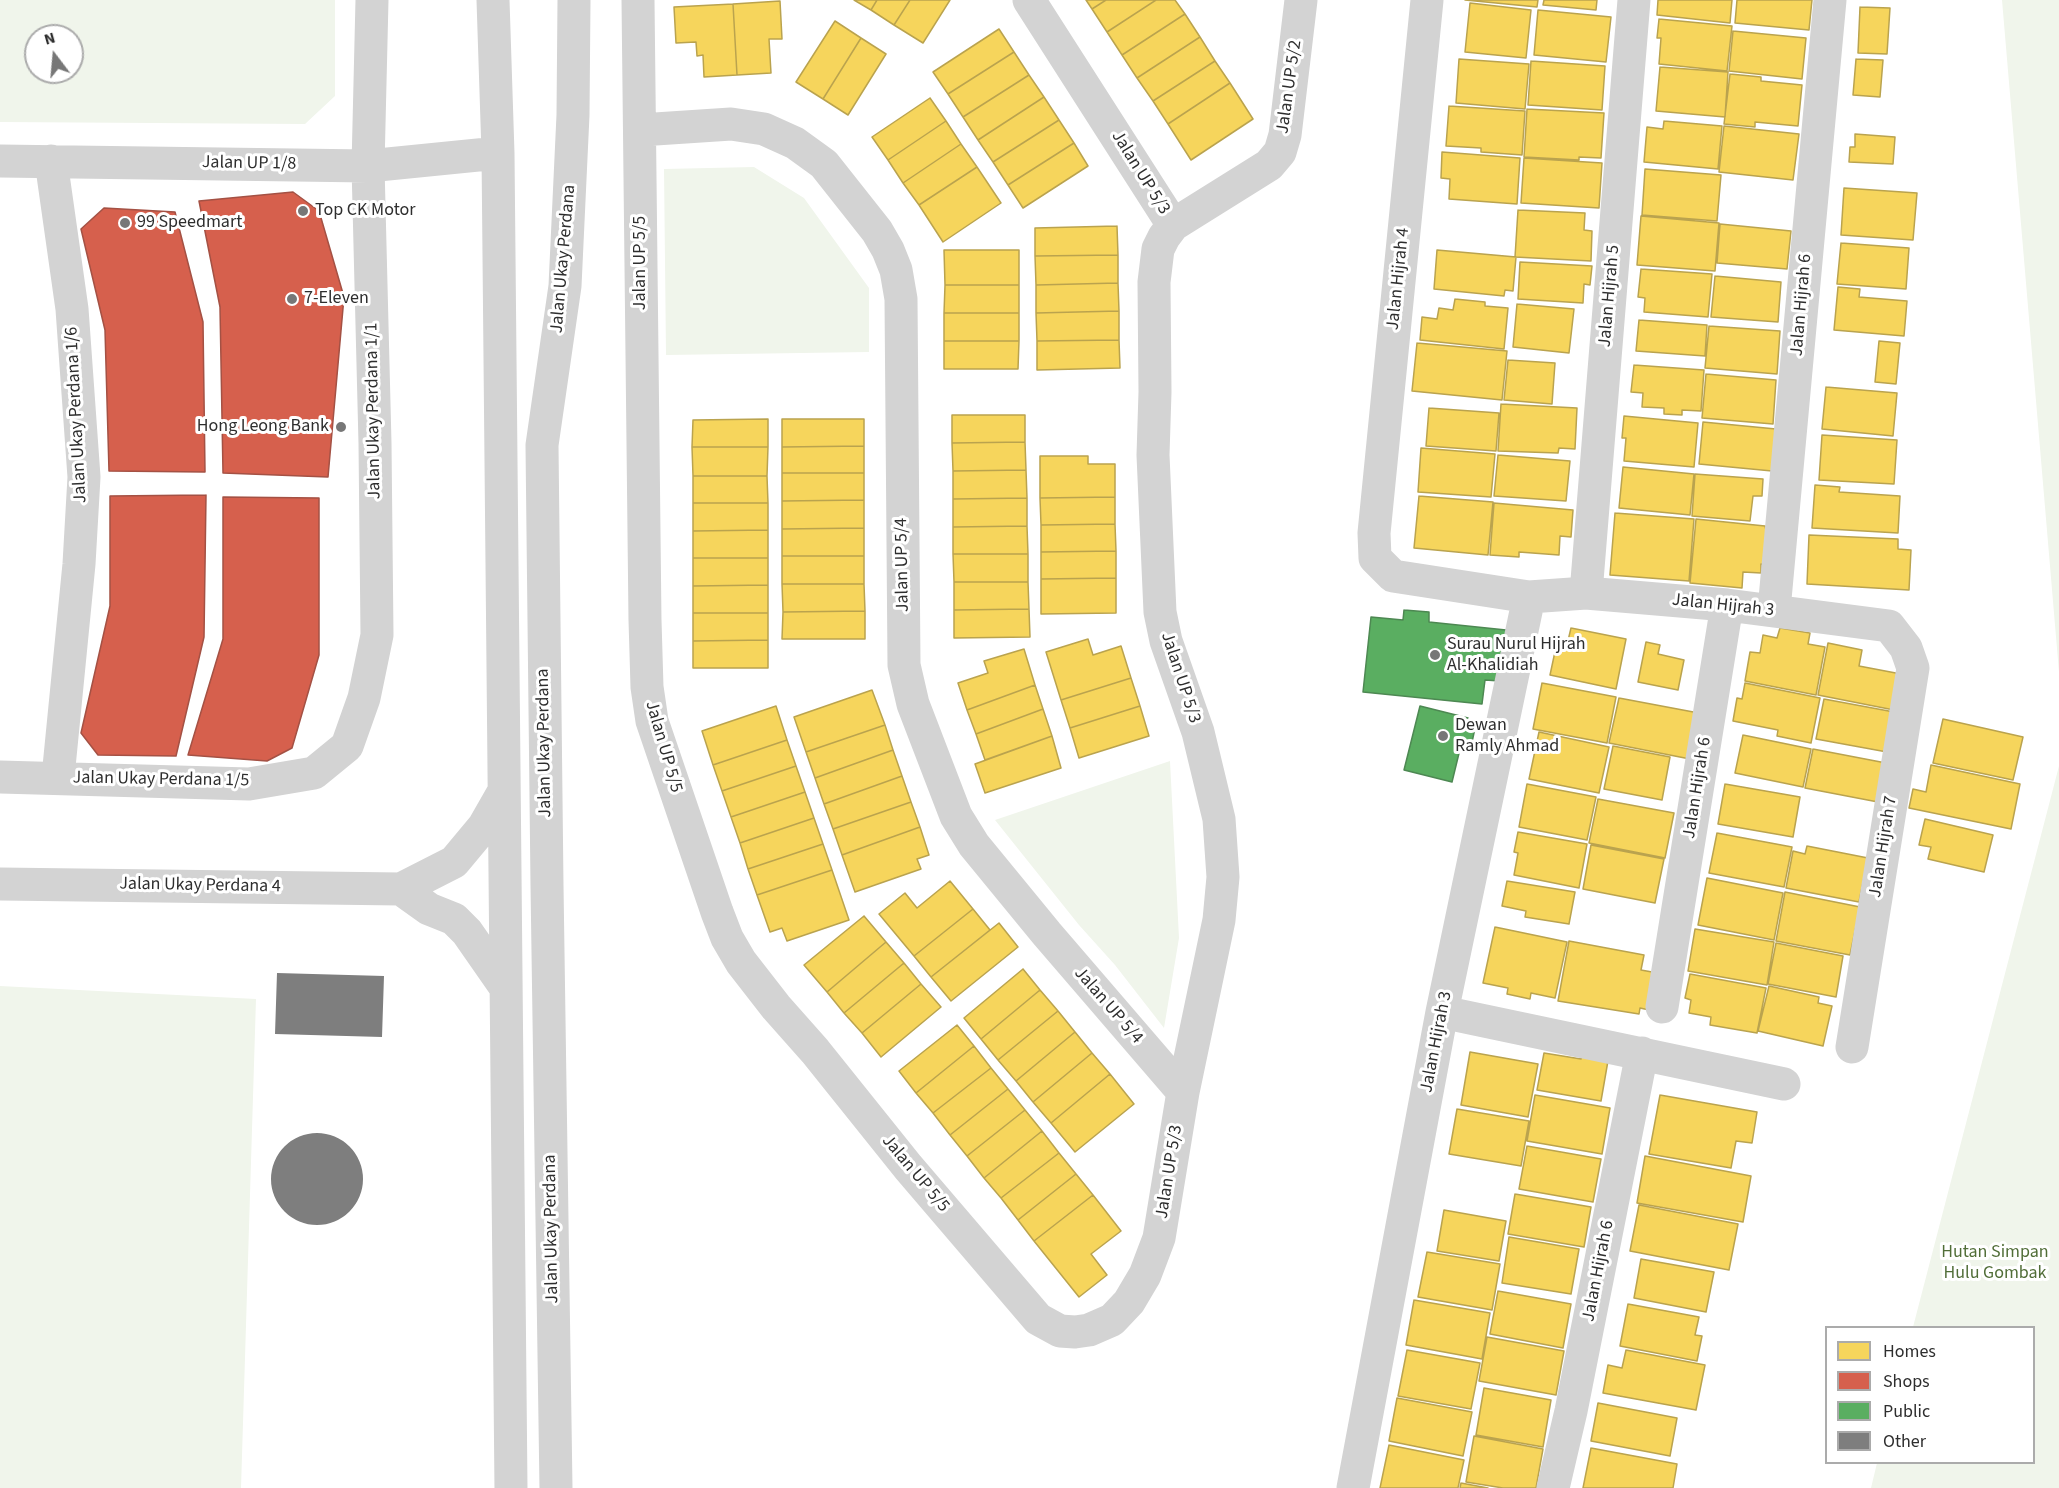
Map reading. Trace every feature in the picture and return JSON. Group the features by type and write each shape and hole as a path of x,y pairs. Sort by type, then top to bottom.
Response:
{"street":[{"name":"Jalan Ukay Perdana 1/1","path":"347,746 364,698 377,634 368,166 372,0"},
{"path":"494,0 498,153 511,1488"},
{"name":"Jalan Ukay Perdana","path":"556,1488 542,445 565,286 573,115 574,0"},
{"name":"Jalan UP 5/5","path":"638,0 645,620 648,705 652,721 717,912 727,938 741,962 908,1167 1038,1319 1060,1331 1089,1330"},
{"name":"Jalan UP 5/3","path":"1029,0 1173,225 1158,249 1154,282 1153,455 1160,612 1166,641 1198,732 1219,819 1223,877 1219,920 1183,1092 1159,1238 1145,1275 1129,1302 1112,1320 1089,1330"},
{"name":"Jalan UP 5/2","path":"1173,225 1269,165 1280,152 1285,135 1302,0"},
{"name":"Jalan Hijrah 4","path":"1375,558 1375,521 1427,0"},
{"name":"Jalan Hijrah 5","path":"1586,593 1634,0"},
{"name":"Jalan Hijrah 6","path":"1774,610 1830,0"},
{"name":"Jalan UP 5/4","path":"640,130 731,124 764,129 795,143 824,164 877,231 888,250 896,270 901,299 904,665 913,704 956,816 974,845 1183,1092"},
{"name":"Jalan UP 1/8","path":"0,161 368,166 498,153"},
{"name":"Jalan Ukay Perdana 1/6","path":"51,161 72,309 84,477 79,564 58,777"},
{"name":"Jalan Hijrah 3","path":"1375,558 1393,576 1529,597 1586,593 1774,610 1889,626 1906,648"},
{"name":"Jalan Hijrah 3","path":"1353,1488 1442,1012 1529,597"},
{"name":"Jalan Hijrah 6","path":"1662,1007 1727,605"},
{"name":"Jalan Hijrah 7","path":"1852,1047 1912,668 1906,648"},
{"name":"Jalan Ukay Perdana 1/5","path":"0,777 249,784 314,773 347,746"},
{"name":"Jalan Ukay Perdana 4","path":"0,884 401,889 454,862 484,826 504,789"},
{"path":"401,889 429,909 454,919 467,932 506,988"},
{"path":"1442,1012 1784,1084"},
{"name":"Jalan Hijrah 6","path":"1553,1488 1571,1411 1642,1053"}],"green space":[{"path":"0,0 335,0 335,96 305,124 0,122"},
{"path":"2002,0 2059,0 2059,672"},
{"path":"754,167 804,198 869,288 869,352 666,355 664,169"},
{"path":"1170,761 1179,938 1164,1028 995,820"},
{"name":"Hutan Simpan Hulu Gombak","path":"2059,766 2059,1488 1871,1488 1877,1464 2035,1464 2035,1326 1913,1326"},
{"path":"0,986 256,999 241,1488 0,1488"}],"building: Homes":[{"path":"854,0 877,0 871,10"},
{"path":"877,0 910,0 894,25 871,10"},
{"path":"910,0 950,0 923,43 894,25"},
{"path":"1086,0 1106,0 1092,9"},
{"path":"1106,0 1156,0 1107,32 1092,9"},
{"path":"1156,0 1175,0 1185,14 1122,55 1107,32"},
{"path":"1465,0 1538,0 1537,7"},
{"path":"1544,0 1597,0 1596,10 1543,5"},
{"path":"1658,0 1732,0 1730,23 1657,15"},
{"path":"1737,0 1812,0 1809,30 1735,23"},
{"path":"780,1 782,39 769,39 771,73 737,75 733,4"},
{"path":"1470,3 1531,10 1526,58 1465,52"},
{"path":"733,4 737,75 704,77 703,55 697,56 696,42 676,43 674,7"},
{"path":"1860,7 1890,8 1887,54 1858,53"},
{"path":"1538,10 1611,17 1606,62 1534,55"},
{"path":"1185,14 1200,37 1137,78 1122,55"},
{"path":"1659,19 1732,26 1727,71 1659,64 1661,38 1657,38"},
{"path":"835,21 861,38 823,99 796,82"},
{"path":"999,29 1014,52 948,94 933,72"},
{"path":"1733,31 1806,38 1802,79 1729,71"},
{"path":"1200,37 1215,61 1153,101 1137,78"},
{"path":"861,38 886,54 848,115 823,99"},
{"path":"1014,52 1029,75 963,117 948,94"},
{"path":"1459,59 1529,64 1525,109 1456,103"},
{"path":"1856,59 1883,60 1880,97 1853,95"},
{"path":"1215,61 1230,83 1168,124 1153,101"},
{"path":"1531,61 1605,66 1602,110 1528,105"},
{"path":"1660,67 1728,72 1725,117 1656,111"},
{"path":"1730,74 1761,77 1761,81 1802,85 1798,126 1755,122 1755,127 1724,124"},
{"path":"1029,75 1044,97 978,140 963,117"},
{"path":"1230,83 1253,119 1191,160 1168,124"},
{"path":"1044,97 1059,120 993,162 978,140"},
{"path":"930,98 946,121 888,160 872,137"},
{"path":"1449,106 1525,111 1522,155 1481,152 1481,148 1446,146"},
{"path":"1527,109 1604,113 1601,158 1579,157 1579,160 1524,157"},
{"path":"1059,120 1074,143 1008,185 993,162"},
{"path":"946,121 961,144 903,183 888,160"},
{"path":"1664,121 1722,126 1718,169 1644,162 1647,127 1663,129"},
{"path":"1724,126 1799,134 1793,180 1719,172"},
{"path":"1855,134 1895,137 1893,164 1849,162 1850,147 1855,147"},
{"path":"1074,143 1088,166 1023,208 1008,185"},
{"path":"961,144 977,167 919,205 903,183"},
{"path":"1442,152 1520,158 1517,204 1449,199 1450,179 1441,178"},
{"path":"1524,158 1602,163 1599,208 1521,203"},
{"path":"977,167 1001,203 943,242 919,205"},
{"path":"1645,169 1721,175 1717,221 1642,215"},
{"path":"1844,188 1917,193 1913,240 1841,235"},
{"path":"1518,210 1585,213 1584,230 1592,231 1591,261 1515,257"},
{"path":"1641,216 1719,223 1715,271 1637,265"},
{"path":"1720,224 1791,231 1787,269 1717,263"},
{"path":"1117,226 1118,255 1035,256 1035,228"},
{"path":"1841,243 1909,248 1906,289 1837,284"},
{"path":"944,250 1019,250 1019,285 945,285"},
{"path":"1437,250 1516,257 1513,291 1505,290 1504,296 1434,289"},
{"path":"1118,255 1118,283 1036,285 1035,256"},
{"path":"1520,262 1592,266 1590,285 1584,284 1583,303 1518,299"},
{"path":"1641,269 1712,274 1708,317 1644,312 1645,298 1638,297"},
{"path":"1715,276 1781,282 1778,322 1711,317"},
{"path":"1118,283 1119,311 1036,313 1036,285"},
{"path":"945,285 1019,285 1019,313 944,313"},
{"path":"1838,287 1860,289 1859,297 1907,301 1904,336 1834,330"},
{"path":"1455,299 1485,302 1485,306 1508,308 1504,349 1420,340 1422,317 1437,319 1439,308 1453,310"},
{"path":"1517,304 1574,309 1569,353 1513,347"},
{"path":"1119,311 1119,340 1037,341 1036,313"},
{"path":"944,313 1019,313 1019,341 944,341"},
{"path":"1639,320 1707,325 1705,356 1636,351"},
{"path":"1709,326 1780,331 1777,374 1705,368"},
{"path":"1119,340 1120,368 1037,370 1037,341"},
{"path":"944,341 1019,341 1018,369 944,369"},
{"path":"1879,341 1900,343 1896,384 1875,382"},
{"path":"1417,343 1507,351 1502,400 1412,391"},
{"path":"1508,360 1555,363 1552,404 1504,400"},
{"path":"1634,365 1704,370 1701,411 1682,410 1682,415 1664,414 1664,408 1642,407 1643,393 1631,392"},
{"path":"1706,374 1776,380 1773,424 1702,418"},
{"path":"1826,387 1897,393 1893,436 1822,429"},
{"path":"1501,404 1577,408 1575,449 1559,448 1558,453 1498,451"},
{"path":"1429,408 1499,413 1496,451 1426,446"},
{"path":"952,415 1025,415 1025,442 952,443"},
{"path":"1624,416 1698,423 1694,467 1624,461 1626,438 1622,438"},
{"path":"768,419 768,447 692,447 693,420"},
{"path":"782,419 864,419 864,446 782,447"},
{"path":"1703,422 1776,429 1772,471 1699,464"},
{"path":"1822,435 1897,440 1894,484 1819,480"},
{"path":"1025,442 1026,470 953,471 952,443"},
{"path":"864,446 864,473 782,473 782,447"},
{"path":"692,447 768,447 767,476 693,476"},
{"path":"1421,448 1495,454 1491,497 1418,492"},
{"path":"1498,455 1570,461 1566,501 1494,496"},
{"path":"1040,456 1088,456 1088,464 1115,464 1115,497 1040,498"},
{"path":"1623,467 1694,474 1690,515 1619,508"},
{"path":"1026,470 1027,498 953,499 953,471"},
{"path":"782,473 864,473 864,500 782,501"},
{"path":"1695,474 1763,479 1762,496 1753,496 1750,521 1692,516"},
{"path":"693,476 767,476 768,503 693,503"},
{"path":"1815,485 1840,487 1839,492 1900,496 1898,533 1812,528"},
{"path":"1419,496 1493,502 1488,555 1414,548"},
{"path":"1115,497 1115,524 1041,525 1040,498"},
{"path":"1027,498 1027,526 953,527 953,499"},
{"path":"864,500 864,528 782,529 782,501"},
{"path":"693,503 768,503 768,530 693,531"},
{"path":"1494,503 1573,510 1571,537 1560,536 1559,555 1519,552 1519,557 1490,555"},
{"path":"1615,513 1694,519 1689,581 1610,575"},
{"path":"1696,519 1765,526 1775,566 1761,564 1761,573 1743,572 1742,588 1690,583"},
{"path":"1115,524 1116,551 1041,552 1041,525"},
{"path":"1027,526 1028,554 953,554 953,527"},
{"path":"864,528 864,556 782,556 782,529"},
{"path":"768,530 768,558 693,558 693,531"},
{"path":"1809,535 1898,539 1898,549 1911,550 1909,590 1807,584"},
{"path":"1116,551 1116,578 1041,579 1041,552"},
{"path":"953,554 1028,554 1028,582 954,582"},
{"path":"782,556 864,556 864,584 782,584"},
{"path":"693,558 768,558 768,585 693,586"},
{"path":"1116,578 1116,613 1041,614 1041,579"},
{"path":"954,582 1028,582 1029,609 954,610"},
{"path":"782,584 864,584 865,611 783,612"},
{"path":"768,585 768,613 693,613 693,586"},
{"path":"1029,609 1030,637 954,638 954,610"},
{"path":"865,611 865,639 782,639 783,612"},
{"path":"693,613 768,613 768,640 693,641"},
{"path":"1571,628 1626,639 1616,689 1550,675 1556,647 1566,649"},
{"path":"1780,628 1810,633 1808,644 1825,647 1816,695 1745,681 1750,652 1760,653 1763,635 1777,638"},
{"path":"1088,639 1093,655 1121,646 1131,678 1061,700 1046,652"},
{"path":"768,640 768,668 693,668 693,641"},
{"path":"1646,642 1660,645 1658,654 1684,660 1678,690 1638,682"},
{"path":"1828,643 1862,650 1859,666 1901,674 1894,710 1818,695"},
{"path":"1024,649 1035,685 967,710 958,683 988,673 984,661"},
{"path":"1131,678 1140,706 1070,728 1061,700"},
{"path":"1542,683 1616,697 1607,743 1533,729"},
{"path":"1745,683 1820,698 1811,743 1777,736 1778,730 1733,721 1737,698 1742,699"},
{"path":"1035,685 1043,709 976,734 967,710"},
{"path":"872,690 885,725 806,752 794,717"},
{"path":"1619,698 1704,714 1695,760 1609,743"},
{"path":"1824,699 1894,712 1887,752 1816,739"},
{"path":"776,706 787,740 713,765 702,731"},
{"path":"1140,706 1149,736 1079,758 1070,728"},
{"path":"1043,709 1052,736 985,760 976,734"},
{"path":"1943,719 2023,737 2013,780 1933,763"},
{"path":"885,725 893,750 815,778 806,752"},
{"path":"1539,732 1609,747 1599,793 1529,779"},
{"path":"1743,735 1811,749 1803,787 1735,773"},
{"path":"1052,736 1061,768 985,793 975,764"},
{"path":"787,740 796,766 722,791 713,765"},
{"path":"1613,746 1670,757 1662,800 1604,789"},
{"path":"1813,749 1886,763 1878,802 1805,788"},
{"path":"893,750 902,776 824,804 815,778"},
{"path":"1931,765 2020,784 2011,829 1909,808 1913,789 1926,792"},
{"path":"796,766 805,792 731,817 722,791"},
{"path":"902,776 911,802 833,829 824,804"},
{"path":"1527,784 1596,797 1587,840 1519,827"},
{"path":"1725,784 1800,797 1793,837 1718,824"},
{"path":"805,792 814,818 740,843 731,817"},
{"path":"1598,799 1674,813 1665,858 1589,843"},
{"path":"911,802 920,827 842,855 833,829"},
{"path":"814,818 823,844 748,869 740,843"},
{"path":"1925,819 1993,835 1984,872 1928,859 1931,847 1919,845"},
{"path":"920,827 929,855 917,859 921,869 855,892 842,855"},
{"path":"1518,832 1587,844 1579,888 1514,875 1518,853 1514,852"},
{"path":"1717,833 1792,847 1784,887 1709,873"},
{"path":"823,844 832,870 757,895 748,869"},
{"path":"1591,845 1664,859 1655,903 1583,889"},
{"path":"1807,846 1868,858 1859,902 1786,888 1793,851 1805,854"},
{"path":"832,870 849,920 787,941 782,928 770,932 757,895"},
{"path":"1707,878 1783,893 1774,940 1698,925"},
{"path":"950,881 973,909 914,956 879,914 905,893 917,908"},
{"path":"1507,881 1575,892 1569,924 1525,917 1526,911 1502,906"},
{"path":"1785,892 1860,907 1850,955 1776,941"},
{"path":"973,909 990,930 931,977 914,956"},
{"path":"864,916 886,942 827,992 804,965"},
{"path":"999,923 1018,947 951,1001 931,977"},
{"path":"1495,927 1567,942 1555,998 1531,993 1530,999 1507,994 1508,988 1483,983"},
{"path":"1695,929 1774,942 1767,985 1688,971"},
{"path":"1569,941 1644,955 1641,970 1652,972 1649,1010 1640,1008 1639,1014 1558,1001"},
{"path":"886,942 904,963 844,1013 827,992"},
{"path":"1776,943 1843,956 1836,997 1768,984"},
{"path":"904,963 921,984 862,1033 844,1013"},
{"path":"1023,969 1040,990 981,1039 964,1018"},
{"path":"1690,974 1766,988 1757,1033 1710,1025 1711,1017 1689,1013 1691,1000 1685,998"},
{"path":"921,984 941,1007 881,1057 862,1033"},
{"path":"1769,986 1819,997 1818,1003 1832,1006 1823,1046 1758,1031"},
{"path":"1040,990 1058,1011 998,1060 981,1039"},
{"path":"1058,1011 1075,1032 1016,1081 998,1060"},
{"path":"957,1025 974,1046 916,1093 899,1071"},
{"path":"1075,1032 1092,1053 1033,1102 1016,1081"},
{"path":"974,1046 991,1068 933,1113 916,1093"},
{"path":"1583,1051 1609,1055 1601,1101 1537,1090 1544,1053 1581,1059"},
{"path":"1470,1052 1538,1064 1528,1117 1461,1105"},
{"path":"1092,1053 1110,1074 1051,1123 1033,1102"},
{"path":"991,1068 1008,1089 950,1135 933,1113"},
{"path":"1110,1074 1134,1104 1075,1152 1051,1123"},
{"path":"1008,1089 1025,1110 967,1156 950,1135"},
{"path":"1535,1095 1610,1108 1602,1154 1527,1141"},
{"path":"1660,1095 1757,1112 1752,1143 1736,1141 1731,1168 1649,1154"},
{"path":"1457,1109 1529,1121 1521,1166 1449,1154"},
{"path":"1025,1110 1042,1131 984,1178 967,1156"},
{"path":"1042,1131 1059,1153 1001,1198 984,1178"},
{"path":"1527,1146 1601,1159 1593,1202 1519,1189"},
{"path":"1059,1153 1076,1174 1018,1220 1001,1198"},
{"path":"1645,1156 1751,1176 1743,1222 1637,1203"},
{"path":"1076,1174 1093,1195 1034,1241 1018,1220"},
{"path":"1515,1194 1591,1207 1584,1247 1508,1234"},
{"path":"1093,1195 1121,1231 1091,1254 1107,1275 1079,1297 1034,1241"},
{"path":"1639,1205 1738,1224 1729,1270 1630,1251"},
{"path":"1444,1210 1506,1221 1499,1261 1437,1251"},
{"path":"1509,1237 1579,1249 1571,1294 1502,1283"},
{"path":"1427,1252 1500,1264 1492,1310 1418,1297"},
{"path":"1641,1259 1714,1272 1706,1312 1634,1298"},
{"path":"1498,1291 1571,1304 1563,1348 1490,1334"},
{"path":"1414,1300 1490,1313 1482,1359 1406,1345"},
{"path":"1628,1304 1699,1317 1695,1335 1702,1336 1697,1361 1620,1346"},
{"path":"1487,1337 1564,1351 1556,1395 1479,1381"},
{"path":"1407,1350 1480,1363 1471,1409 1398,1396"},
{"path":"1626,1350 1705,1365 1696,1410 1603,1393 1608,1365 1622,1368"},
{"path":"1484,1388 1551,1400 1543,1447 1476,1435"},
{"path":"1397,1398 1472,1412 1463,1456 1389,1441"},
{"path":"1598,1403 1677,1418 1670,1456 1591,1441"},
{"path":"1474,1436 1543,1449 1536,1488 1503,1488 1466,1482"},
{"path":"1389,1445 1464,1460 1458,1488 1380,1488"},
{"path":"1591,1448 1677,1464 1673,1488 1583,1488"},
{"path":"1461,1483 1488,1488 1460,1488"}],"building: Shops":[{"path":"293,192 319,211 344,297 328,477 223,473 220,307 199,201"},
{"path":"104,208 175,212 203,322 205,472 109,471 105,330 81,229"},
{"path":"206,495 204,637 176,756 98,755 81,733 110,606 110,496"},
{"path":"223,497 319,498 319,655 292,748 267,761 188,755 223,639"}],"building: Public":[{"name":"Surau Nurul Hijrah Al-Khalidiah","path":"1404,610 1429,612 1429,622 1506,630 1500,681 1485,680 1482,704 1363,692 1371,617 1403,620"},
{"name":"Dewan Ramly Ahmad","path":"1420,706 1468,718 1466,726 1475,728 1471,747 1461,745 1452,782 1404,770"}],"building: Other":[{"path":"277,973 384,976 382,1037 275,1034"},
{"path":"317,1133 334,1137 349,1147 359,1162 363,1179 359,1196 349,1211 334,1221 317,1225 300,1221 285,1211 275,1196 271,1179 275,1162 285,1147 300,1137"}],"place":[{"name":"Top CK Motor","path":"303,211"},
{"name":"99 Speedmart","path":"125,223"},
{"name":"7-Eleven","path":"292,299"},
{"name":"Hong Leong Bank","path":"341,427"},
{"name":"Surau Nurul Hijrah Al-Khalidiah","path":"1435,655"},
{"name":"Dewan Ramly Ahmad","path":"1443,736"}]}
